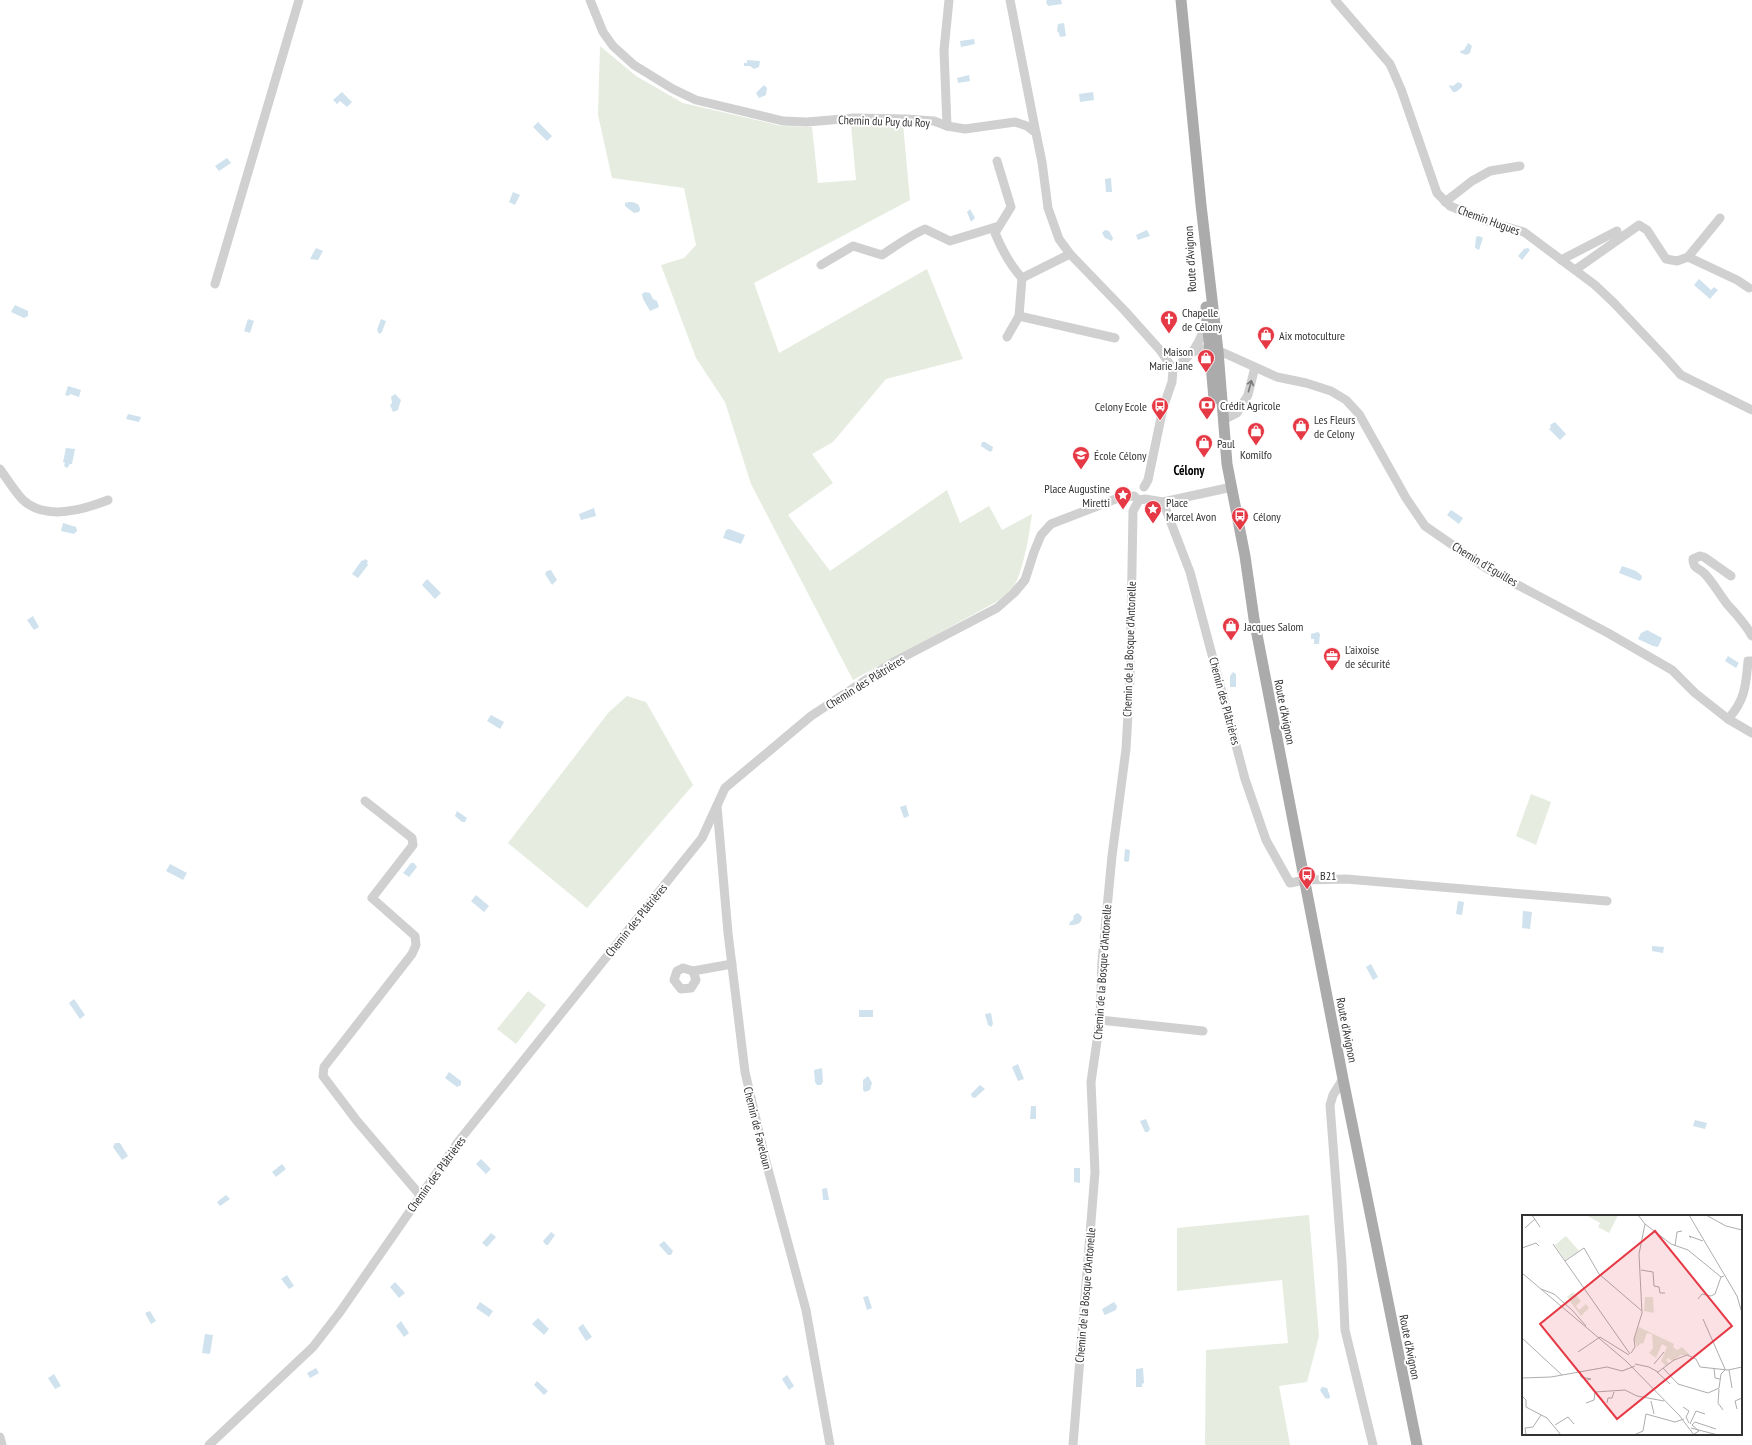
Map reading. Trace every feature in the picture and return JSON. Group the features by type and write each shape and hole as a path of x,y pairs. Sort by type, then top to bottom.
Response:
{"main road":[{"name":"Route d'Avignon","path":"1181,0 1214,351 1228,464 1228,488"},
{"name":"Route d'Avignon","path":"1201,205 1206,317 1214,351 1218,446 1245,556 1254,619 1343,1079 1417,1445"}],"street":[{"path":"215,284 299,0"},
{"name":"Chemin du Puy du Roy","path":"590,0 603,32 613,46 634,65 673,89 696,100 783,121 807,122 854,118 906,119 934,121 947,126 965,129 1015,122 1027,126 1036,133"},
{"path":"947,126 944,50 949,0"},
{"path":"1010,0 1042,162 1048,208 1060,239 1070,254 1160,350 1173,369 1172,382 1163,408 1148,480 1144,487 1136,489 1139,498 1163,502 1228,488"},
{"name":"Chemin Hugues","path":"1335,0 1390,64 1401,89 1436,193 1445,202 1450,206 1486,222 1524,232 1575,270 1614,303 1680,375 1752,410"},
{"path":"997,161 1011,206 995,233 1004,254 1022,278 1019,316 1007,337"},
{"path":"1445,202 1472,181 1490,171 1520,166"},
{"path":"1575,270 1639,225 1647,230 1666,259 1677,261 1688,257 1720,218"},
{"path":"821,265 853,246 882,254 904,241 908,236 925,229 950,241 999,226"},
{"path":"1561,260 1617,231"},
{"path":"1022,278 1070,254"},
{"path":"1688,257 1737,280 1749,288"},
{"path":"1019,316 1115,338"},
{"path":"1173,369 1188,358 1193,352 1204,328 1206,317"},
{"path":"1193,352 1202,349 1214,351"},
{"name":"Chemin d'Eguilles","path":"1214,351 1229,354 1277,377 1306,383 1331,391 1346,400 1360,414 1406,498 1425,526 1486,568 1608,633 1672,670 1694,693 1728,720 1752,733"},
{"path":"1223,420 1237,413 1248,395 1255,367"},
{"path":"0,469 23,500 40,510 60,512 87,508 108,500"},
{"name":"Chemin des Plâtrières","path":"209,1445 313,1347 340,1312 458,1142 702,838 725,788 811,716 890,664 998,608 1025,580 1034,552 1042,535 1051,524 1121,497 1139,498"},
{"name":"Chemin de la Bosque d'Antonelle","path":"1073,1445 1095,1172 1091,1082 1100,1020 1102,961 1112,856 1126,749 1130,679 1133,511 1139,498"},
{"name":"Chemin des Plâtrières","path":"1163,502 1190,572 1246,779 1266,840 1290,883 1305,880"},
{"path":"1731,576 1704,557 1700,556 1693,559 1693,564 1696,568 1707,578 1726,603 1740,618 1752,636"},
{"path":"1728,720 1745,691 1748,661 1752,661"},
{"path":"365,801 412,838 413,845 372,898 415,936 416,945 412,954 324,1067 323,1076 357,1121 420,1195"},
{"name":"Chemin de Faveloun","path":"717,805 732,964 745,1072 765,1158 806,1310 830,1445"},
{"path":"1305,880 1346,879 1607,901"},
{"path":"693,972 732,964"},
{"path":"1100,1020 1203,1031"},
{"path":"1343,1079 1333,1095 1330,1105 1342,1263 1345,1330 1373,1445"},
{"path":"0,1437 2,1445"}],"shaded area":[{"path":"600,46 636,76 683,103 782,126 812,127 818,183 856,180 851,125 903,124 910,200 754,283 779,353 927,269 963,359 886,379 833,442 812,454 833,483 788,515 830,571 947,490 960,523 989,506 1002,530 1032,514 1026,552 1017,580 1010,592 996,602 853,680 751,484 725,402 696,358 661,265 684,258 696,245 684,188 612,178 598,115"},
{"path":"627,696 646,702 693,785 587,908 508,843 609,712"},
{"path":"1531,794 1551,802 1536,845 1516,836"},
{"path":"528,991 546,1005 516,1044 497,1029"},
{"path":"1309,1215 1319,1336 1307,1382 1279,1386 1290,1445 1205,1445 1206,1350 1288,1343 1282,1280 1177,1291 1177,1228"}],"water":[{"path":"1047,0 1061,0 1062,4 1048,6 1046,2"},
{"path":"1064,23 1066,36 1060,37 1057,31 1058,24"},
{"path":"974,39 975,44 961,47 960,41"},
{"path":"1468,43 1472,46 1470,53 1466,55 1461,53 1460,51 1464,50"},
{"path":"747,60 760,61 759,67 754,69 750,66 744,66 744,63 747,63"},
{"path":"969,75 970,81 958,83 957,78"},
{"path":"1458,82 1462,84 1462,87 1456,92 1453,92 1449,86 1453,86"},
{"path":"764,85 767,88 766,95 759,98 756,93"},
{"path":"342,92 352,102 347,107 340,101 337,104 333,100"},
{"path":"1093,92 1094,100 1080,102 1079,94"},
{"path":"538,122 552,136 547,141 533,127"},
{"path":"227,158 231,163 219,171 215,166"},
{"path":"1111,178 1112,192 1106,192 1105,179"},
{"path":"513,192 520,195 515,205 509,202"},
{"path":"629,202 638,204 640,208 639,212 634,213 625,206 625,203"},
{"path":"970,209 975,218 971,222 967,212"},
{"path":"1105,230 1109,231 1113,238 1112,241 1105,238 1102,233"},
{"path":"1147,230 1150,236 1138,240 1136,235"},
{"path":"1479,236 1483,238 1479,250 1475,248 1476,237"},
{"path":"316,248 323,251 318,260 310,259"},
{"path":"1528,248 1530,250 1522,260 1518,256 1524,249"},
{"path":"1699,279 1711,290 1714,287 1718,290 1710,299 1694,285"},
{"path":"645,292 650,293 653,299 657,301 659,307 650,311 643,299 642,294"},
{"path":"15,305 28,311 28,316 24,318 11,312"},
{"path":"248,319 254,321 250,333 244,331"},
{"path":"381,319 386,321 382,332 379,334 377,330"},
{"path":"68,386 81,390 79,397 70,394 69,396 65,395"},
{"path":"395,394 401,400 398,410 393,412 390,405 392,403 391,397"},
{"path":"128,414 141,417 139,422 126,419"},
{"path":"1555,422 1566,434 1560,440 1549,429 1551,427 1550,425"},
{"path":"982,442 985,442 993,447 992,451 990,452 981,446"},
{"path":"66,448 75,449 72,464 70,464 67,468 64,466 65,463 63,462"},
{"path":"594,508 596,516 581,520 579,514"},
{"path":"1451,510 1463,518 1459,524 1447,515"},
{"path":"63,523 76,527 77,531 74,534 61,531"},
{"path":"729,529 745,535 741,544 723,538 726,530"},
{"path":"365,559 368,561 368,565 358,578 352,574 362,560 363,561"},
{"path":"1622,566 1636,571 1642,576 1640,581 1619,573"},
{"path":"551,570 557,580 552,585 545,574 547,571"},
{"path":"427,579 441,593 435,599 422,585"},
{"path":"33,616 39,627 34,630 27,620"},
{"path":"1647,630 1662,638 1658,647 1638,639 1641,633"},
{"path":"1318,632 1320,634 1319,644 1314,644 1314,639 1311,639 1311,634"},
{"path":"1728,656 1739,663 1736,668 1725,661"},
{"path":"1233,672 1236,674 1236,687 1230,687 1230,676"},
{"path":"491,715 504,722 500,729 487,721"},
{"path":"906,805 909,816 904,818 900,807"},
{"path":"457,811 467,818 465,822 462,822 455,816"},
{"path":"1125,849 1130,850 1129,861 1127,862 1124,861"},
{"path":"411,863 414,863 417,867 409,877 403,873"},
{"path":"170,864 187,873 183,880 166,871"},
{"path":"476,895 489,906 484,912 471,901"},
{"path":"1458,901 1464,902 1462,915 1456,914"},
{"path":"1523,911 1532,912 1530,929 1522,928"},
{"path":"1078,913 1082,917 1081,922 1076,925 1069,925 1073,920 1074,915"},
{"path":"1652,946 1664,947 1663,953 1652,951"},
{"path":"1371,964 1378,977 1373,980 1366,967"},
{"path":"74,999 85,1015 80,1019 69,1003"},
{"path":"859,1010 873,1010 873,1017 859,1017"},
{"path":"991,1013 993,1024 991,1027 988,1025 985,1014"},
{"path":"1018,1064 1024,1079 1018,1081 1012,1067"},
{"path":"822,1068 823,1082 821,1085 817,1085 815,1082 814,1070"},
{"path":"449,1072 461,1081 461,1085 457,1087 445,1078"},
{"path":"868,1076 872,1083 870,1090 865,1092 863,1090 863,1080"},
{"path":"980,1085 985,1089 975,1098 972,1097 971,1094"},
{"path":"1031,1106 1036,1106 1036,1119 1030,1119"},
{"path":"1146,1119 1150,1129 1148,1132 1145,1132 1140,1121"},
{"path":"1695,1120 1707,1123 1705,1129 1693,1126"},
{"path":"115,1143 120,1143 128,1156 122,1160 113,1147"},
{"path":"481,1159 491,1169 486,1174 476,1164"},
{"path":"282,1164 286,1169 276,1177 272,1172"},
{"path":"1074,1168 1080,1168 1080,1183 1074,1182"},
{"path":"827,1188 829,1200 823,1200 822,1189"},
{"path":"226,1195 230,1199 220,1206 217,1202"},
{"path":"551,1232 555,1235 548,1245 546,1245 543,1241"},
{"path":"491,1233 496,1237 487,1247 482,1243"},
{"path":"664,1241 673,1251 671,1255 668,1255 659,1245"},
{"path":"287,1275 294,1286 289,1289 281,1279"},
{"path":"395,1282 405,1293 399,1298 390,1287"},
{"path":"868,1296 872,1308 867,1310 863,1297"},
{"path":"480,1302 493,1311 489,1317 476,1308"},
{"path":"1114,1302 1117,1306 1116,1310 1105,1315 1102,1309"},
{"path":"150,1311 156,1321 151,1324 145,1313"},
{"path":"538,1318 549,1329 544,1335 532,1324"},
{"path":"401,1321 409,1333 404,1337 396,1326"},
{"path":"583,1324 592,1337 586,1341 578,1328"},
{"path":"205,1334 213,1335 210,1354 202,1353"},
{"path":"316,1368 319,1373 310,1378 307,1373"},
{"path":"1143,1368 1144,1383 1142,1384 1142,1387 1136,1387 1136,1369"},
{"path":"54,1374 61,1386 55,1389 48,1378"},
{"path":"787,1375 794,1386 789,1390 782,1379"},
{"path":"537,1381 548,1391 544,1395 534,1385"},
{"path":"1322,1387 1327,1388 1330,1396 1329,1399 1325,1398 1320,1390"}],"place":[{"name":"Chapelle de Célony","path":"1169,334"},
{"name":"Aix motoculture","path":"1266,350"},
{"name":"Maison Marie Jane","path":"1206,373"},
{"name":"Crédit Agricole","path":"1207,420"},
{"name":"Celony Ecole","path":"1160,421"},
{"name":"Les Fleurs de Celony","path":"1301,441"},
{"name":"Komilfo","path":"1256,446"},
{"name":"Paul","path":"1204,458"},
{"name":"École Célony","path":"1081,470"},
{"name":"Place Augustine Miretti","path":"1123,510"},
{"name":"Place Marcel Avon","path":"1153,524"},
{"name":"Célony","path":"1240,531"},
{"name":"Jacques Salom","path":"1231,641"},
{"name":"L'aixoise de sécurité","path":"1332,671"},
{"name":"B21","path":"1307,890"}],"district":[{"name":"Célony","path":"1189,470"}]}
